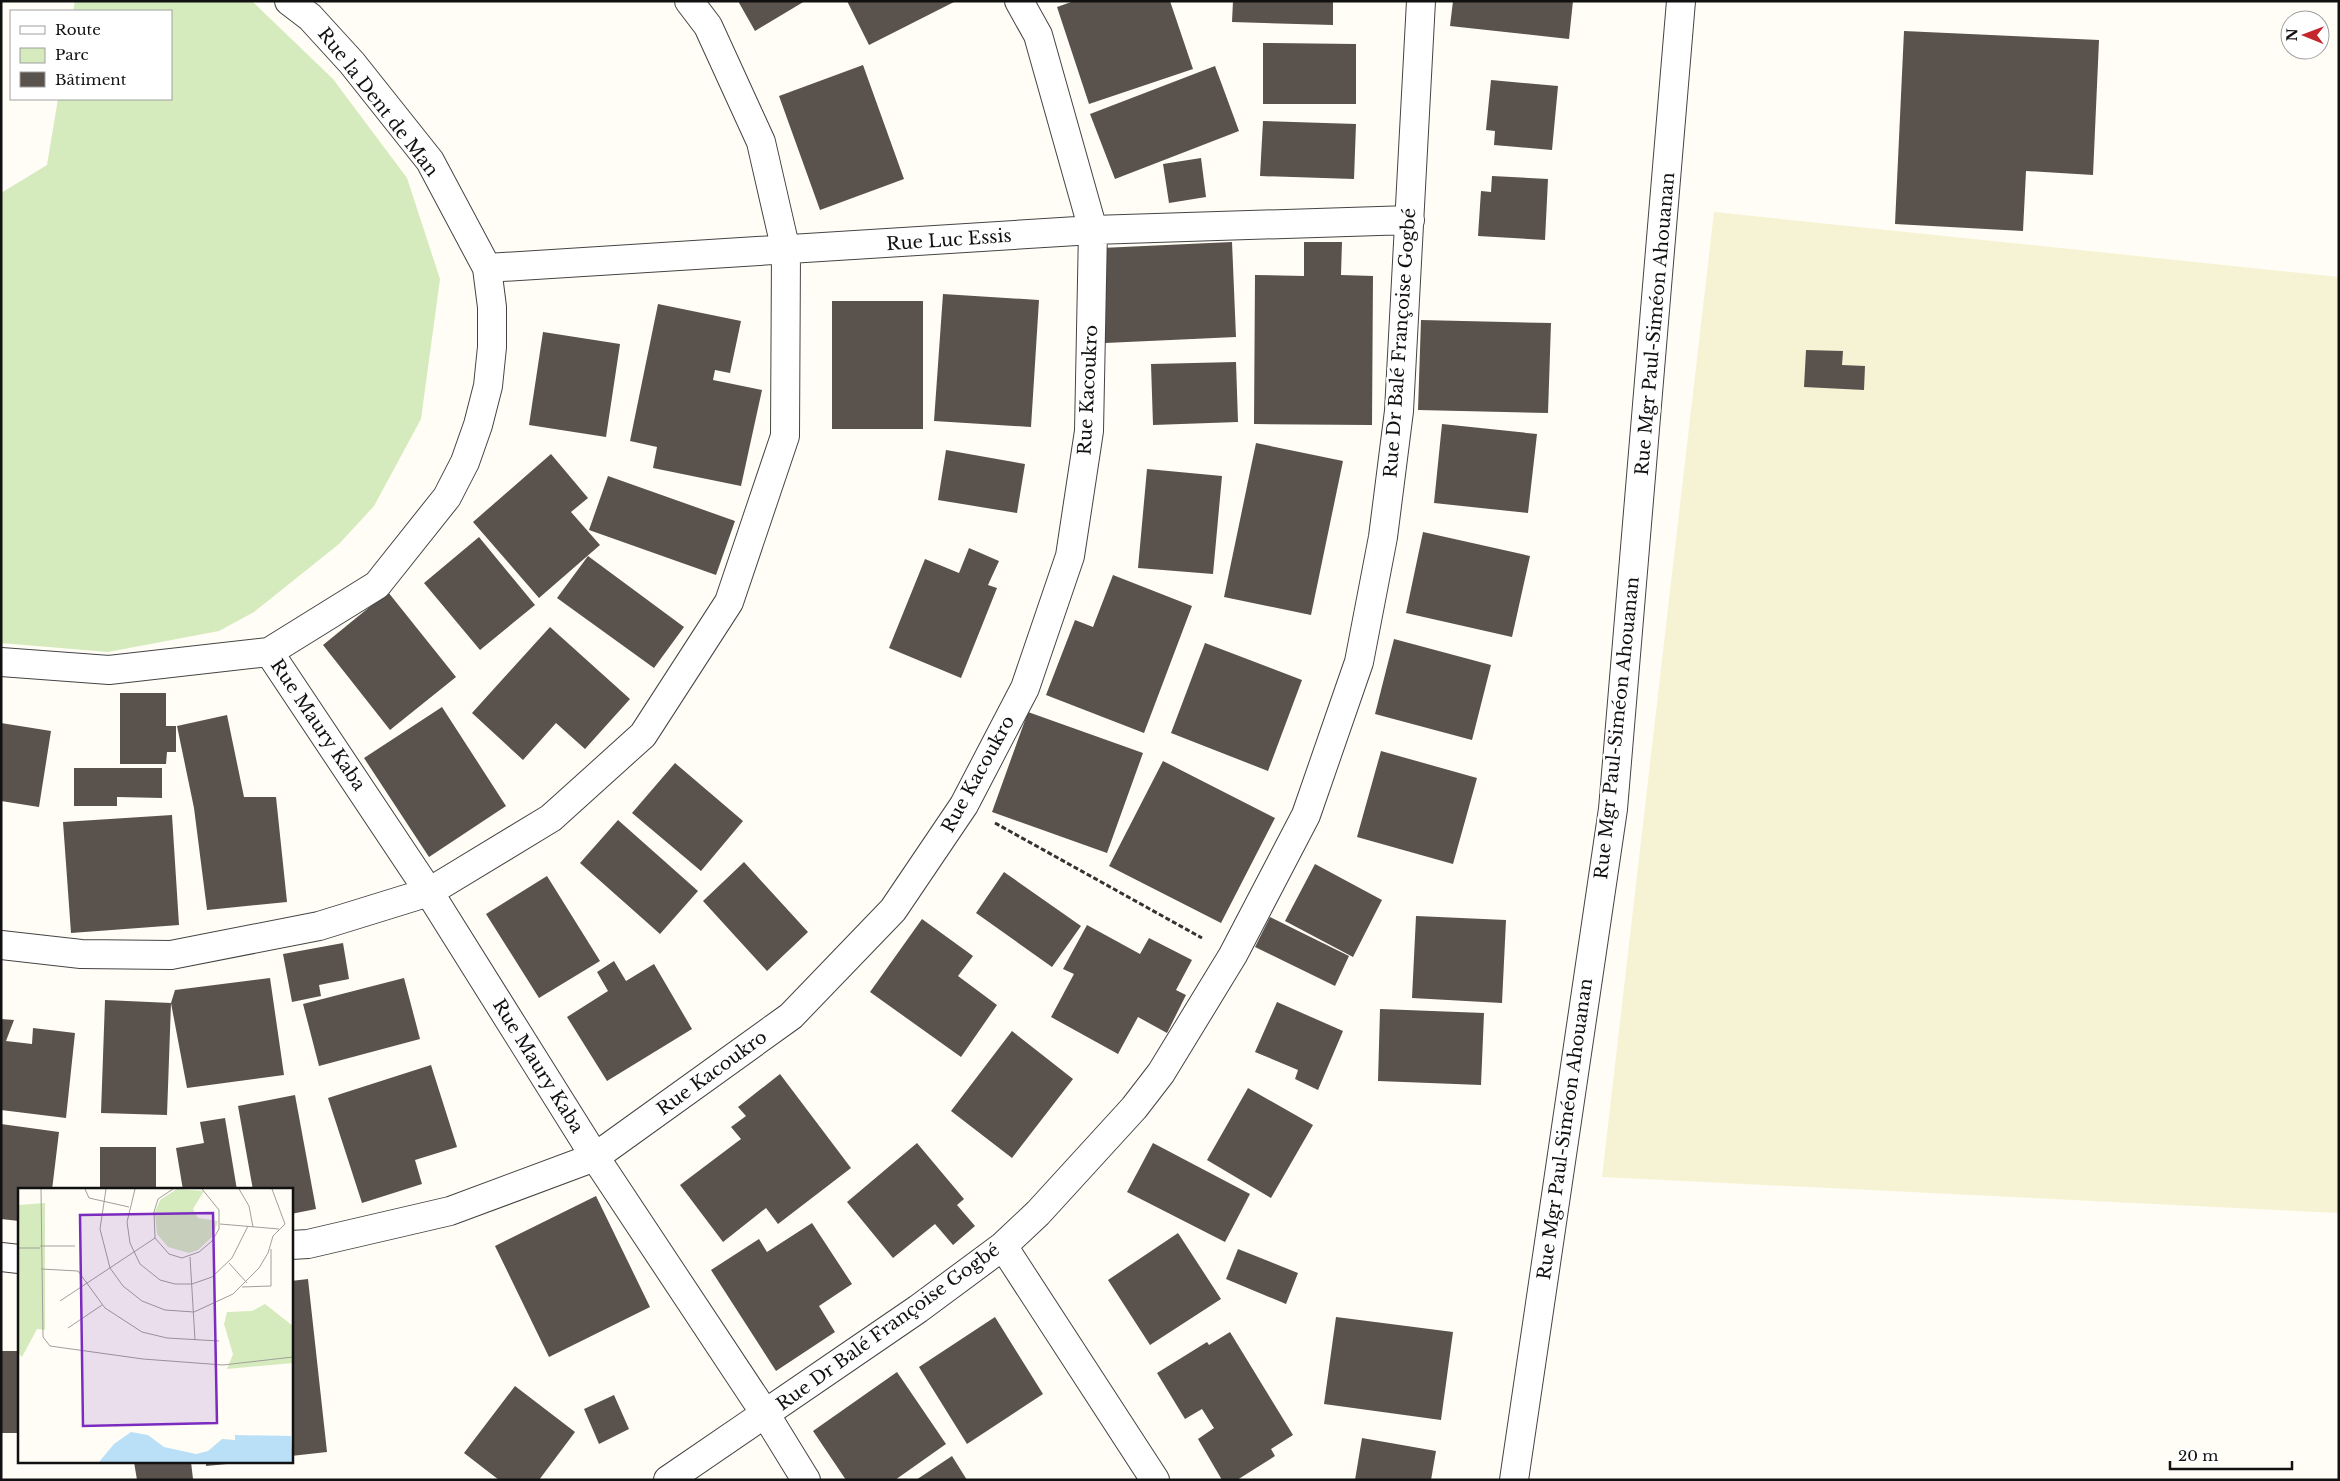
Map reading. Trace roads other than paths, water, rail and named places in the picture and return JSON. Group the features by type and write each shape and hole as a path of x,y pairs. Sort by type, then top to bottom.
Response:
{"street":[{"name":"Rue la Dent de Man","path":"1,662 109,670 269,652 377,585 447,497 465,462 478,425 488,386 492,347 492,308 487,268 430,161 352,63 310,17 288,1"},
{"path":"1,945 80,954 171,955 319,926 429,892 551,818 643,735 729,602 785,436 786,251 761,142 708,26 689,1"},
{"name":"Rue Kacoukro","path":"292,1245 308,1244 450,1211 595,1157 791,1016 893,910 964,806 1024,688 1070,556 1089,430 1094,230 1038,36 1019,1"},
{"name":"Rue Dr Balé Françoise Gogbé","path":"668,1480 766,1415 918,1309 1003,1246 1038,1213 1134,1108 1161,1074 1233,955 1306,815 1359,662 1383,537 1399,412 1421,1"},
{"name":"Rue Mgr Paul-Siméon Ahouanan","path":"1514,1480 1613,809 1681,1"},
{"name":"Rue Luc Essis","path":"487,268 786,251 1094,230 1410,220"},
{"name":"Rue Maury Kaba","path":"269,652 429,892 595,1157 766,1415 806,1480"},
{"path":"1003,1246 1156,1480"},
{"path":"1,1257 18,1259"}]}
